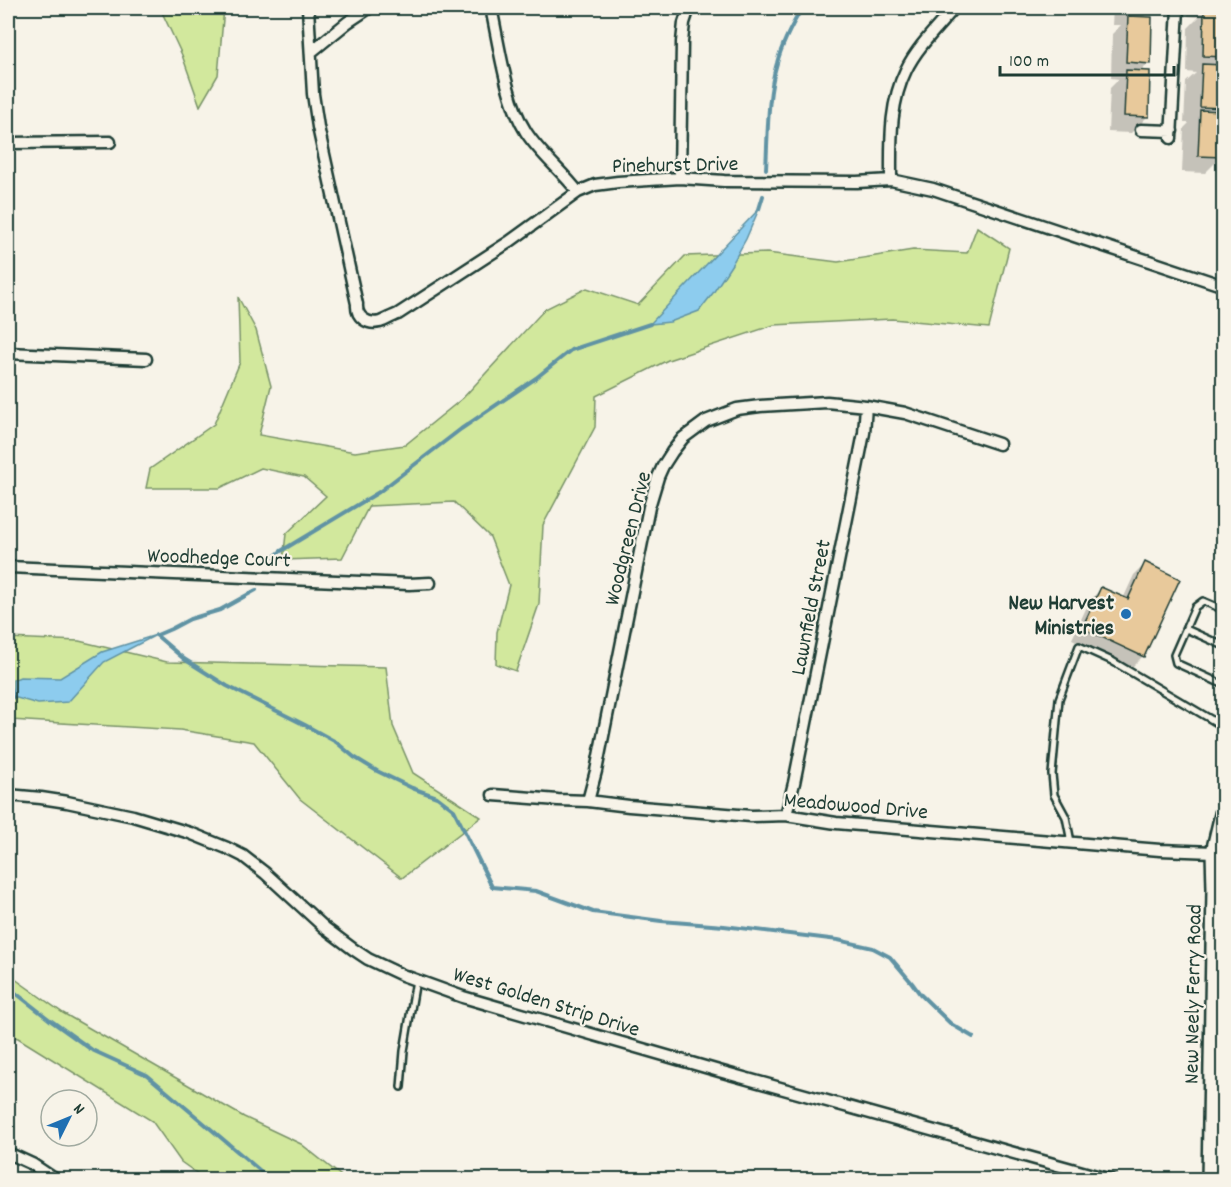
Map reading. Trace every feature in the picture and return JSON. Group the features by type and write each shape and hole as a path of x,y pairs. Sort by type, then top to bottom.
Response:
{"street":[{"name":"Pinehurst Drive","path":"308,8 313,94 318,127 357,309 361,318 366,321 380,322 398,314 508,242 578,192 604,183 680,178 724,182 891,180 933,189 1224,286"},
{"path":"311,52 369,8"},
{"path":"491,8 505,74 519,118 533,142 578,192"},
{"path":"680,178 682,42 684,23 689,8"},
{"path":"891,180 892,125 898,89 911,60 954,8"},
{"path":"1141,130 1171,134 1178,8"},
{"path":"8,143 110,142"},
{"path":"8,353 146,359"},
{"name":"Woodgreen Drive","path":"588,801 649,507 658,477 683,438 699,425 737,409 827,402 905,413 999,444"},
{"name":"Lawnfield Street","path":"786,815 797,771 862,445 866,406"},
{"name":"Woodhedge Court","path":"8,567 430,583"},
{"name":"West Golden Strip Drive","path":"8,795 67,802 133,816 190,833 227,848 250,861 325,928 368,958 416,980 473,1000 719,1071 1111,1179"},
{"name":"Meadowood Drive","path":"493,795 751,816 786,815 836,823 1160,850 1214,852"},
{"name":"New Neely Ferry Road","path":"1210,1179 1217,1121 1214,852 1224,810"},
{"path":"8,1153 56,1179"}],"lane":[{"path":"1224,610 1203,601 1196,608 1174,656 1176,663 1224,683"},
{"path":"1186,629 1224,646"},
{"path":"1071,842 1066,817 1054,795 1052,774 1059,699 1078,646 1112,661 1224,726"},
{"path":"401,1087 404,1051 416,980"}],"green space":[{"path":"160,8 224,8 218,75 200,106 182,55"},
{"path":"977,227 1009,248 989,328 892,319 774,325 668,360 596,396 595,427 543,525 539,604 516,671 496,664 497,632 509,585 490,537 454,502 369,506 342,558 283,560 286,534 326,496 304,477 261,468 220,488 146,488 150,469 214,424 240,362 238,297 256,330 271,386 259,435 355,452 405,445 463,398 545,309 587,288 638,305 685,256 767,253 838,262 913,250 967,253"},
{"path":"8,638 79,641 167,662 386,667 393,726 413,773 481,817 402,878 300,799 254,742 180,730 8,721"},
{"path":"8,974 63,1013 244,1117 301,1144 345,1179 205,1179 181,1162 152,1121 18,1038 8,1035"}],"water":[{"path":"759,209 732,264 699,311 670,322 650,324"},
{"path":"156,635 104,662 68,702 38,704 13,697 13,680 20,677 60,678 102,652"}],"building":[{"path":"1204,10 1224,11 1224,57 1203,56"},
{"path":"1128,16 1152,17 1151,64 1126,62"},
{"path":"1202,64 1224,65 1224,108 1200,107"},
{"path":"1126,70 1150,71 1149,117 1124,116"},
{"path":"1200,110 1224,111 1223,157 1198,156"},
{"name":"New Harvest Ministries","path":"1145,562 1180,579 1144,657 1082,628 1101,587 1128,599"}],"waterway":[{"path":"766,169 771,89 784,41 802,8"},
{"path":"759,209 763,196"},
{"path":"269,561 281,551 379,492 461,429 536,378 571,350 650,324"},
{"path":"157,635 190,619 220,610 256,590"},
{"path":"156,635 184,659 227,686 336,742 354,757 377,771 437,797 454,810 492,887 536,891 593,912 838,940 873,948 890,957 920,994 951,1024 973,1037"},
{"path":"8,701 13,697"},
{"path":"8,987 92,1050 147,1075 271,1180"}],"place":[{"name":"New Harvest Ministries","path":"1126,614"}]}
